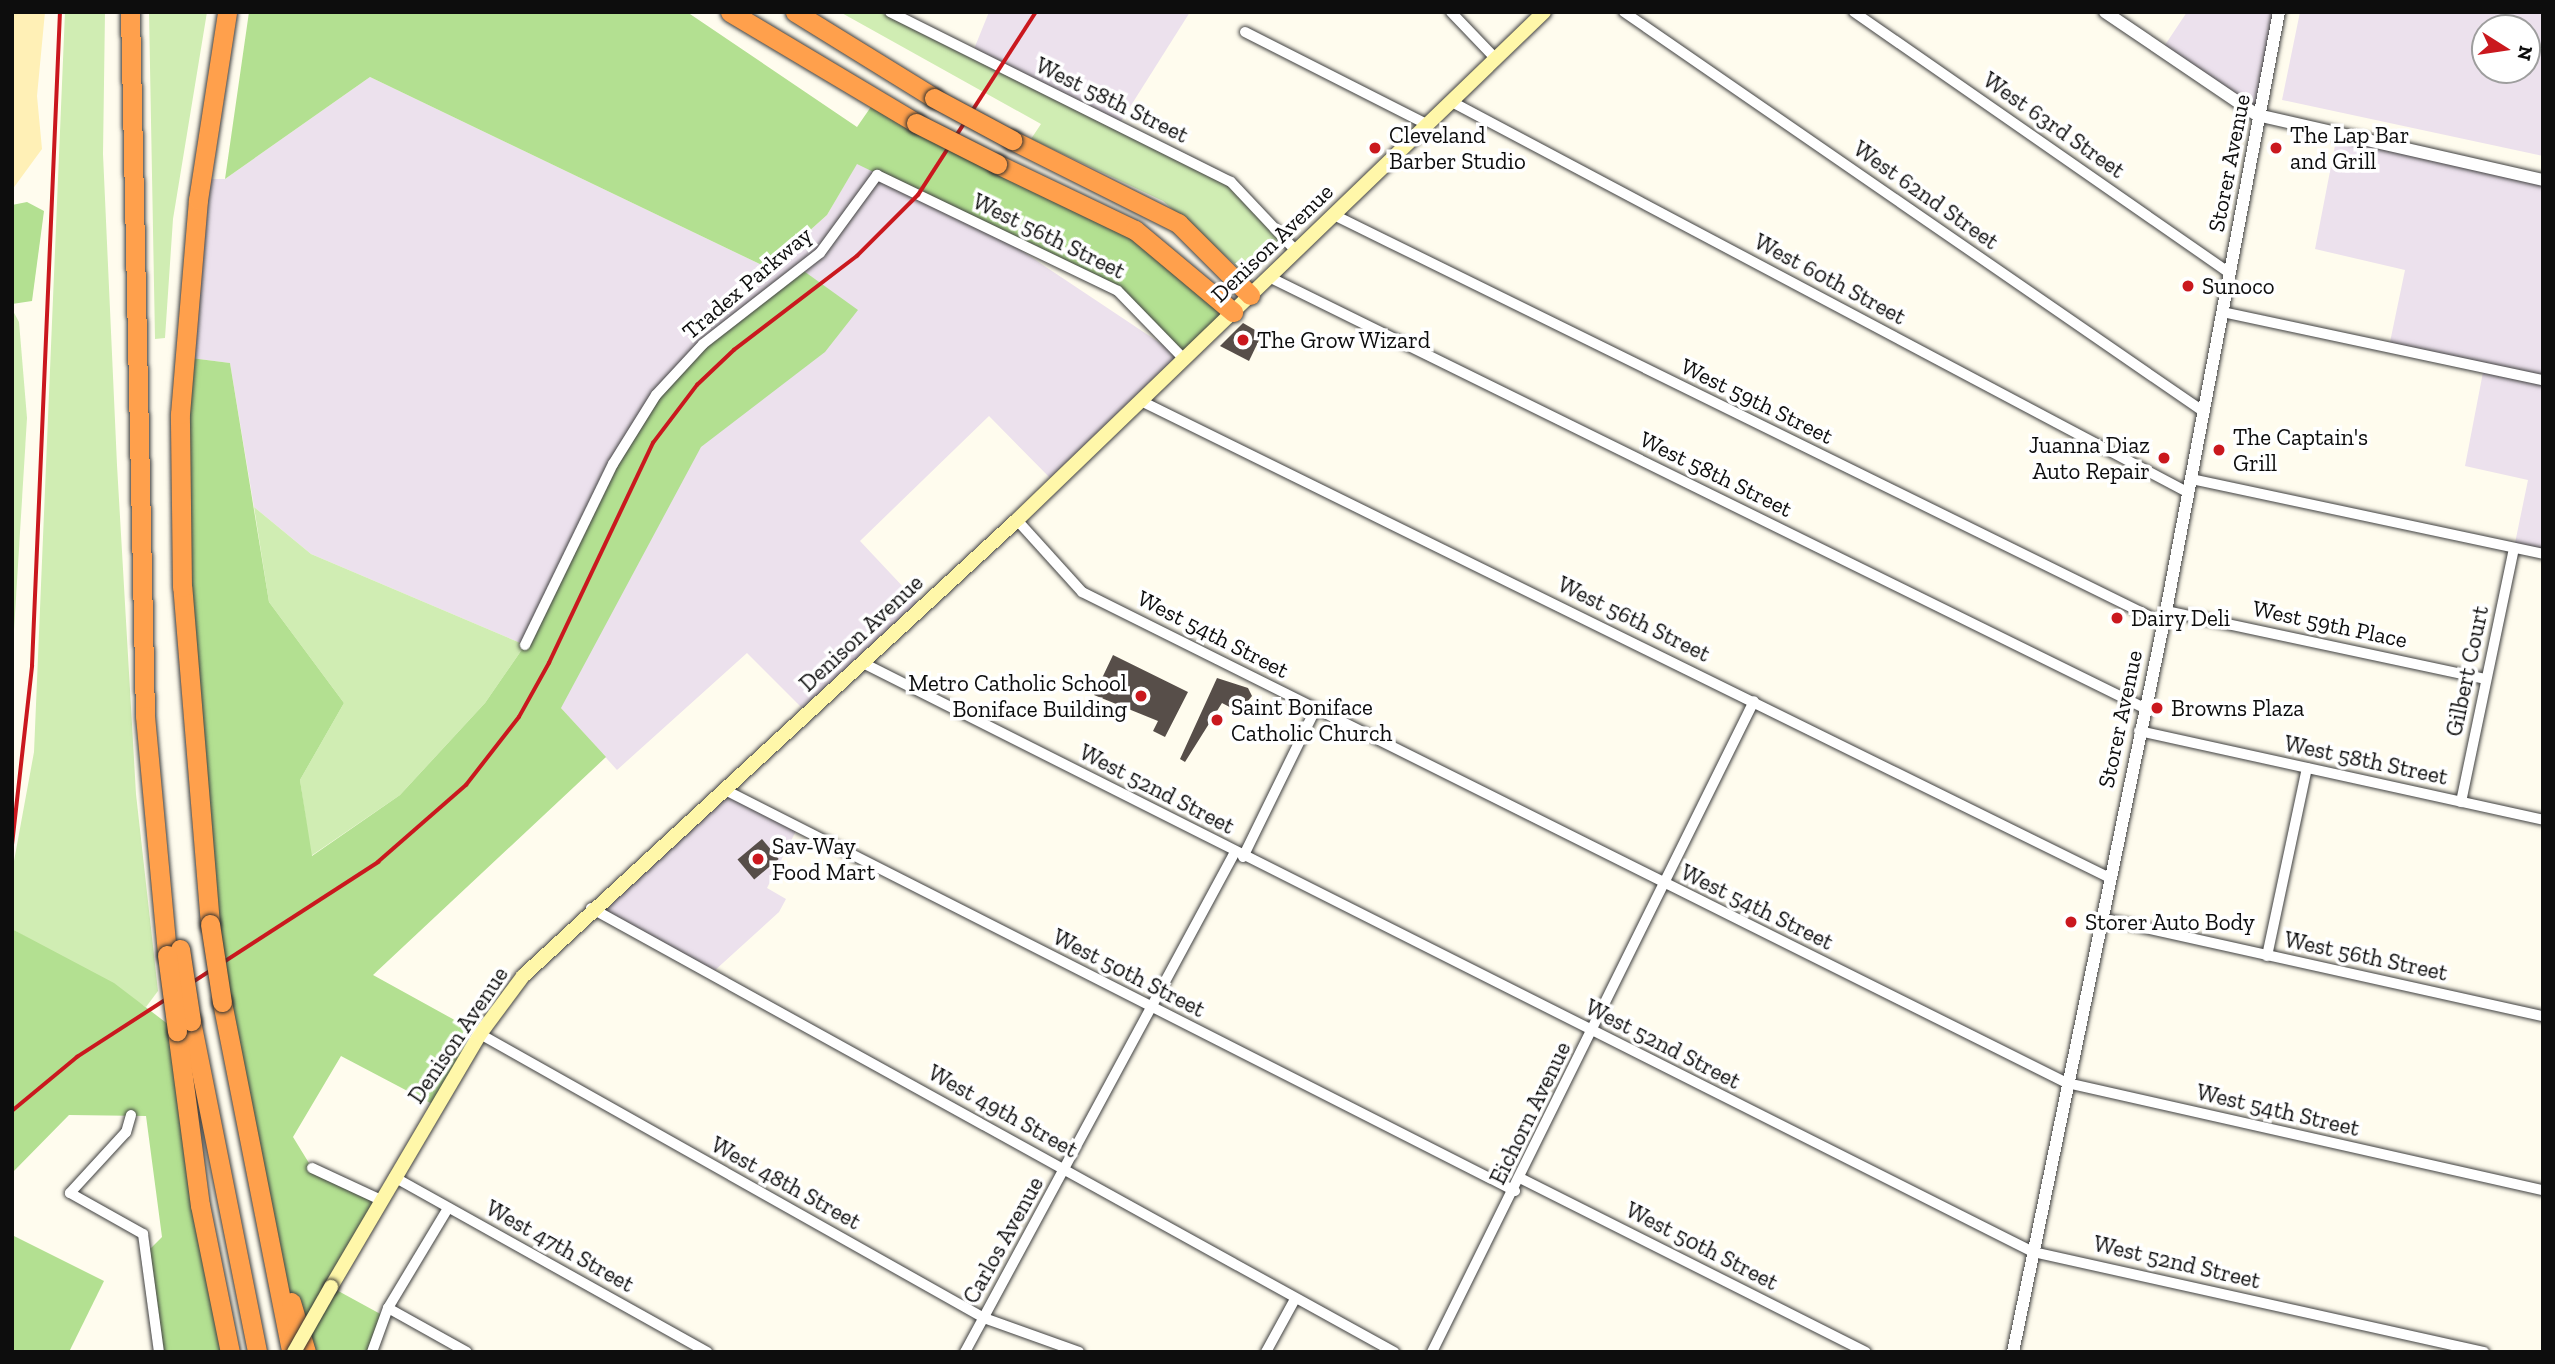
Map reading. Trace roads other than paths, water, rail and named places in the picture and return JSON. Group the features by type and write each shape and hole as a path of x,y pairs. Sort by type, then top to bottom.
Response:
{"highway":[{"path":"130,12 146,740 184,1026 202,1218 230,1352"},
{"path":"227,12 198,200 180,414 182,587 210,924 244,1135 292,1352"},
{"path":"730,12 916,123 1135,230 1233,312"},
{"path":"795,12 934,98 1012,140 1157,209 1198,239 1250,295"},
{"path":"184,1026 257,1352"},
{"path":"244,1135 306,1352"}],"main road":[{"name":"Denison Avenue","path":"292,1352 480,1034 523,976 592,908 725,790 1017,520 1544,12"}],"street":[{"name":"West 58th Street","path":"890,12 1231,182 1296,251"},
{"path":"1451,12 1496,59"},
{"name":"West 62nd Street","path":"1624,12 2204,412"},
{"name":"West 63rd Street","path":"1854,12 2229,273"},
{"path":"2105,12 2259,116 2543,180"},
{"name":"Storer Avenue","path":"2012,1352 2099,918 2189,493 2279,12"},
{"path":"1245,32 1428,125"},
{"name":"West 60th Street","path":"1452,102 2189,493"},
{"name":"West 56th Street","path":"877,175 1118,291 1184,359"},
{"name":"Tradex Parkway","path":"525,645 613,464 656,395 703,344 820,253 877,175"},
{"name":"West 59th Street","path":"1334,215 2164,617"},
{"name":"West 58th Street","path":"1269,277 2144,708"},
{"path":"2222,312 2543,380"},
{"name":"West 56th Street","path":"1141,401 2108,877"},
{"path":"2191,479 2543,554"},
{"name":"West 54th Street","path":"1017,520 1082,592 1665,885 2067,1083 2543,1190"},
{"name":"Gilbert Court","path":"2461,802 2514,548"},
{"name":"West 59th Place","path":"2164,617 2486,679"},
{"name":"West 52nd Street","path":"863,663 2033,1252 2484,1352"},
{"name":"Eichorn Avenue","path":"1432,1352 1516,1191 1754,701"},
{"name":"Carlos Avenue","path":"965,1352 1155,1010 1315,710"},
{"name":"West 58th Street","path":"2139,732 2543,820"},
{"path":"2267,956 2307,768"},
{"name":"West 50th Street","path":"725,790 1516,1191"},
{"name":"West 49th Street","path":"592,908 1394,1352"},
{"name":"West 56th Street","path":"2099,918 2543,1016"},
{"name":"West 48th Street","path":"480,1034 984,1318 1079,1352"},
{"path":"131,1115 126,1132 71,1194 143,1234 159,1352"},
{"path":"312,1168 381,1200"},
{"name":"West 47th Street","path":"394,1177 707,1352"},
{"name":"West 50th Street","path":"1520,1178 1866,1352"},
{"path":"372,1352 388,1308 448,1208"},
{"path":"1266,1352 1295,1299"},
{"path":"388,1308 467,1352"}],"railway":[{"path":"12,845 32,666 60,12"},
{"path":"12,1111 77,1057 378,862 466,785 519,717 549,663 653,443 697,385 734,350 857,256 918,195 1036,12"}],"place":[{"name":"Cleveland Barber Studio","path":"1375,148"},
{"name":"The Lap Bar and Grill","path":"2276,148"},
{"name":"Sunoco","path":"2188,286"},
{"name":"The Grow Wizard","path":"1243,340"},
{"name":"The Captain's Grill","path":"2219,450"},
{"name":"Juanna Diaz Auto Repair","path":"2164,458"},
{"name":"Dairy Deli","path":"2117,618"},
{"name":"Metro Catholic School Boniface Building","path":"1141,696"},
{"name":"Browns Plaza","path":"2157,708"},
{"name":"Saint Boniface Catholic Church","path":"1217,720"},
{"name":"Sav-Way Food Mart","path":"758,859"},
{"name":"Storer Auto Body","path":"2071,922"}]}
